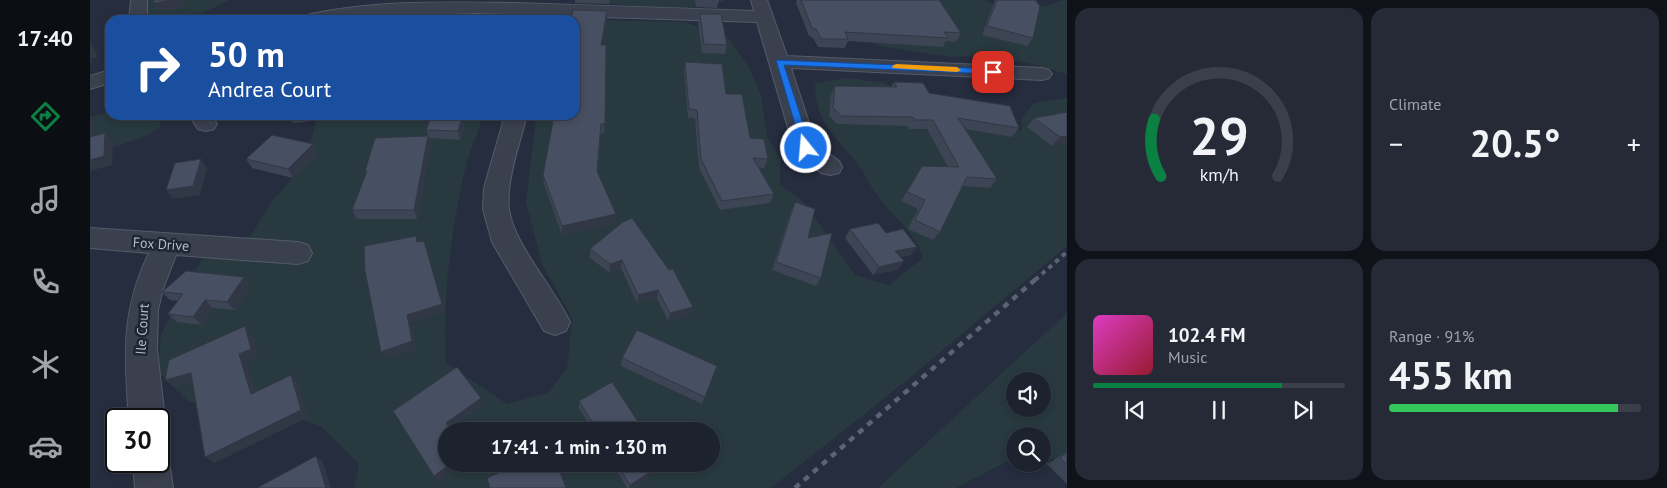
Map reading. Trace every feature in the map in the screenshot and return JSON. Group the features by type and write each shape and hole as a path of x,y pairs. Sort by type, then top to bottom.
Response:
{"street":[{"path":"137,15 139,0"},
{"path":"322,15 343,7 544,10 762,9 806,148 830,167"},
{"path":"779,62 1042,74"},
{"path":"90,82 105,78"},
{"path":"515,120 497,188 496,209 506,242 536,288 554,322"},
{"name":"Fox Drive","path":"90,238 298,253"},
{"name":"Ile Court","path":"146,408 140,358 140,328 144,300 152,273 167,244"},
{"path":"153,473 154,488"}],"shaded area":[{"path":"144,0 229,0 193,15 146,15"},
{"path":"591,0 726,0 712,5 696,7 660,8"},
{"path":"813,0 983,0 1005,7 1029,8 1067,0 1067,74 1029,63 979,55 952,57 878,46 814,12"},
{"path":"595,20 684,22 727,36 750,69 761,95 767,137 780,158 780,185 804,202 855,275 889,285 923,258 915,240 878,197 859,166 827,127 818,108 815,83 847,78 884,83 934,107 992,130 1022,131 1022,117 1034,103 1067,98 1067,246 901,385 771,488 354,488 359,464 322,427 275,409 189,402 158,372 161,334 202,259 251,235 273,200 300,170 310,145 316,120 481,120 467,160 452,239 445,314 446,363 507,404 547,393 567,369 572,318 542,264 526,202 536,120 580,120 580,91"},
{"path":"105,112 105,120 159,120 160,127 144,137 90,155 90,117"},
{"path":"1067,313 1067,461 1051,458 1051,427 1006,427 1006,462 956,488 878,488"}],"building":[{"path":"154,0 174,0 153,3"},
{"path":"801,0 939,0 961,33 944,32 948,38 845,32 848,39 821,39 816,29 812,28"},
{"path":"997,0 1035,0 1040,6 1033,38 987,26"},
{"path":"573,10 607,11 601,45 606,45 605,124 601,124 597,171 616,214 562,226 543,175 553,120 580,120 580,15 572,15"},
{"path":"700,14 721,14 727,45 704,44"},
{"path":"685,62 722,64 726,94 742,94 750,138 764,139 768,159 753,158 774,194 722,201 701,159 697,110 689,109"},
{"path":"894,82 923,83 929,93 1010,106 1019,128 958,118 997,179 967,177 940,232 915,220 925,200 907,192 922,166 959,167 933,120 915,120 913,117 841,116 833,107 835,86 897,87"},
{"path":"1067,112 1067,136 1060,137 1034,118"},
{"path":"430,120 461,120 458,131 426,130"},
{"path":"105,133 104,156 90,160 90,137"},
{"path":"272,135 313,144 288,169 246,159"},
{"path":"428,136 414,210 352,210 367,171 365,171 375,138"},
{"path":"201,159 193,186 166,190 175,163"},
{"path":"795,202 815,209 808,238 832,233 821,278 776,262"},
{"path":"632,218 669,270 673,269 693,307 670,313 658,290 638,295 622,260 610,264 590,249 623,222"},
{"path":"878,223 886,233 903,229 917,247 895,251 904,261 879,267 850,229"},
{"path":"416,236 417,242 424,241 442,304 407,315 412,341 381,352 365,271 364,246"},
{"path":"186,271 244,277 227,302 205,300 193,317 168,314 183,294 162,292"},
{"path":"245,326 251,349 239,354 251,394 291,375 301,410 205,457 191,373 165,380 169,360"},
{"path":"637,330 717,366 705,397 622,358"},
{"path":"457,367 481,398 447,422 438,422 439,472 434,476 393,411"},
{"path":"612,382 638,422 592,422 579,401"},
{"path":"1067,453 1067,465 1060,458"},
{"path":"316,456 326,488 257,488"},
{"path":"501,472 560,472 566,488 490,488 487,478"},
{"path":"622,472 650,472 630,485"}],"railway":[{"path":"1035,280 1067,252"},
{"path":"795,488 1036,279"}],"slow traffic":[{"path":"896,66 957,70"}],"route":[{"path":"806,148 779,62 993,72"}]}
